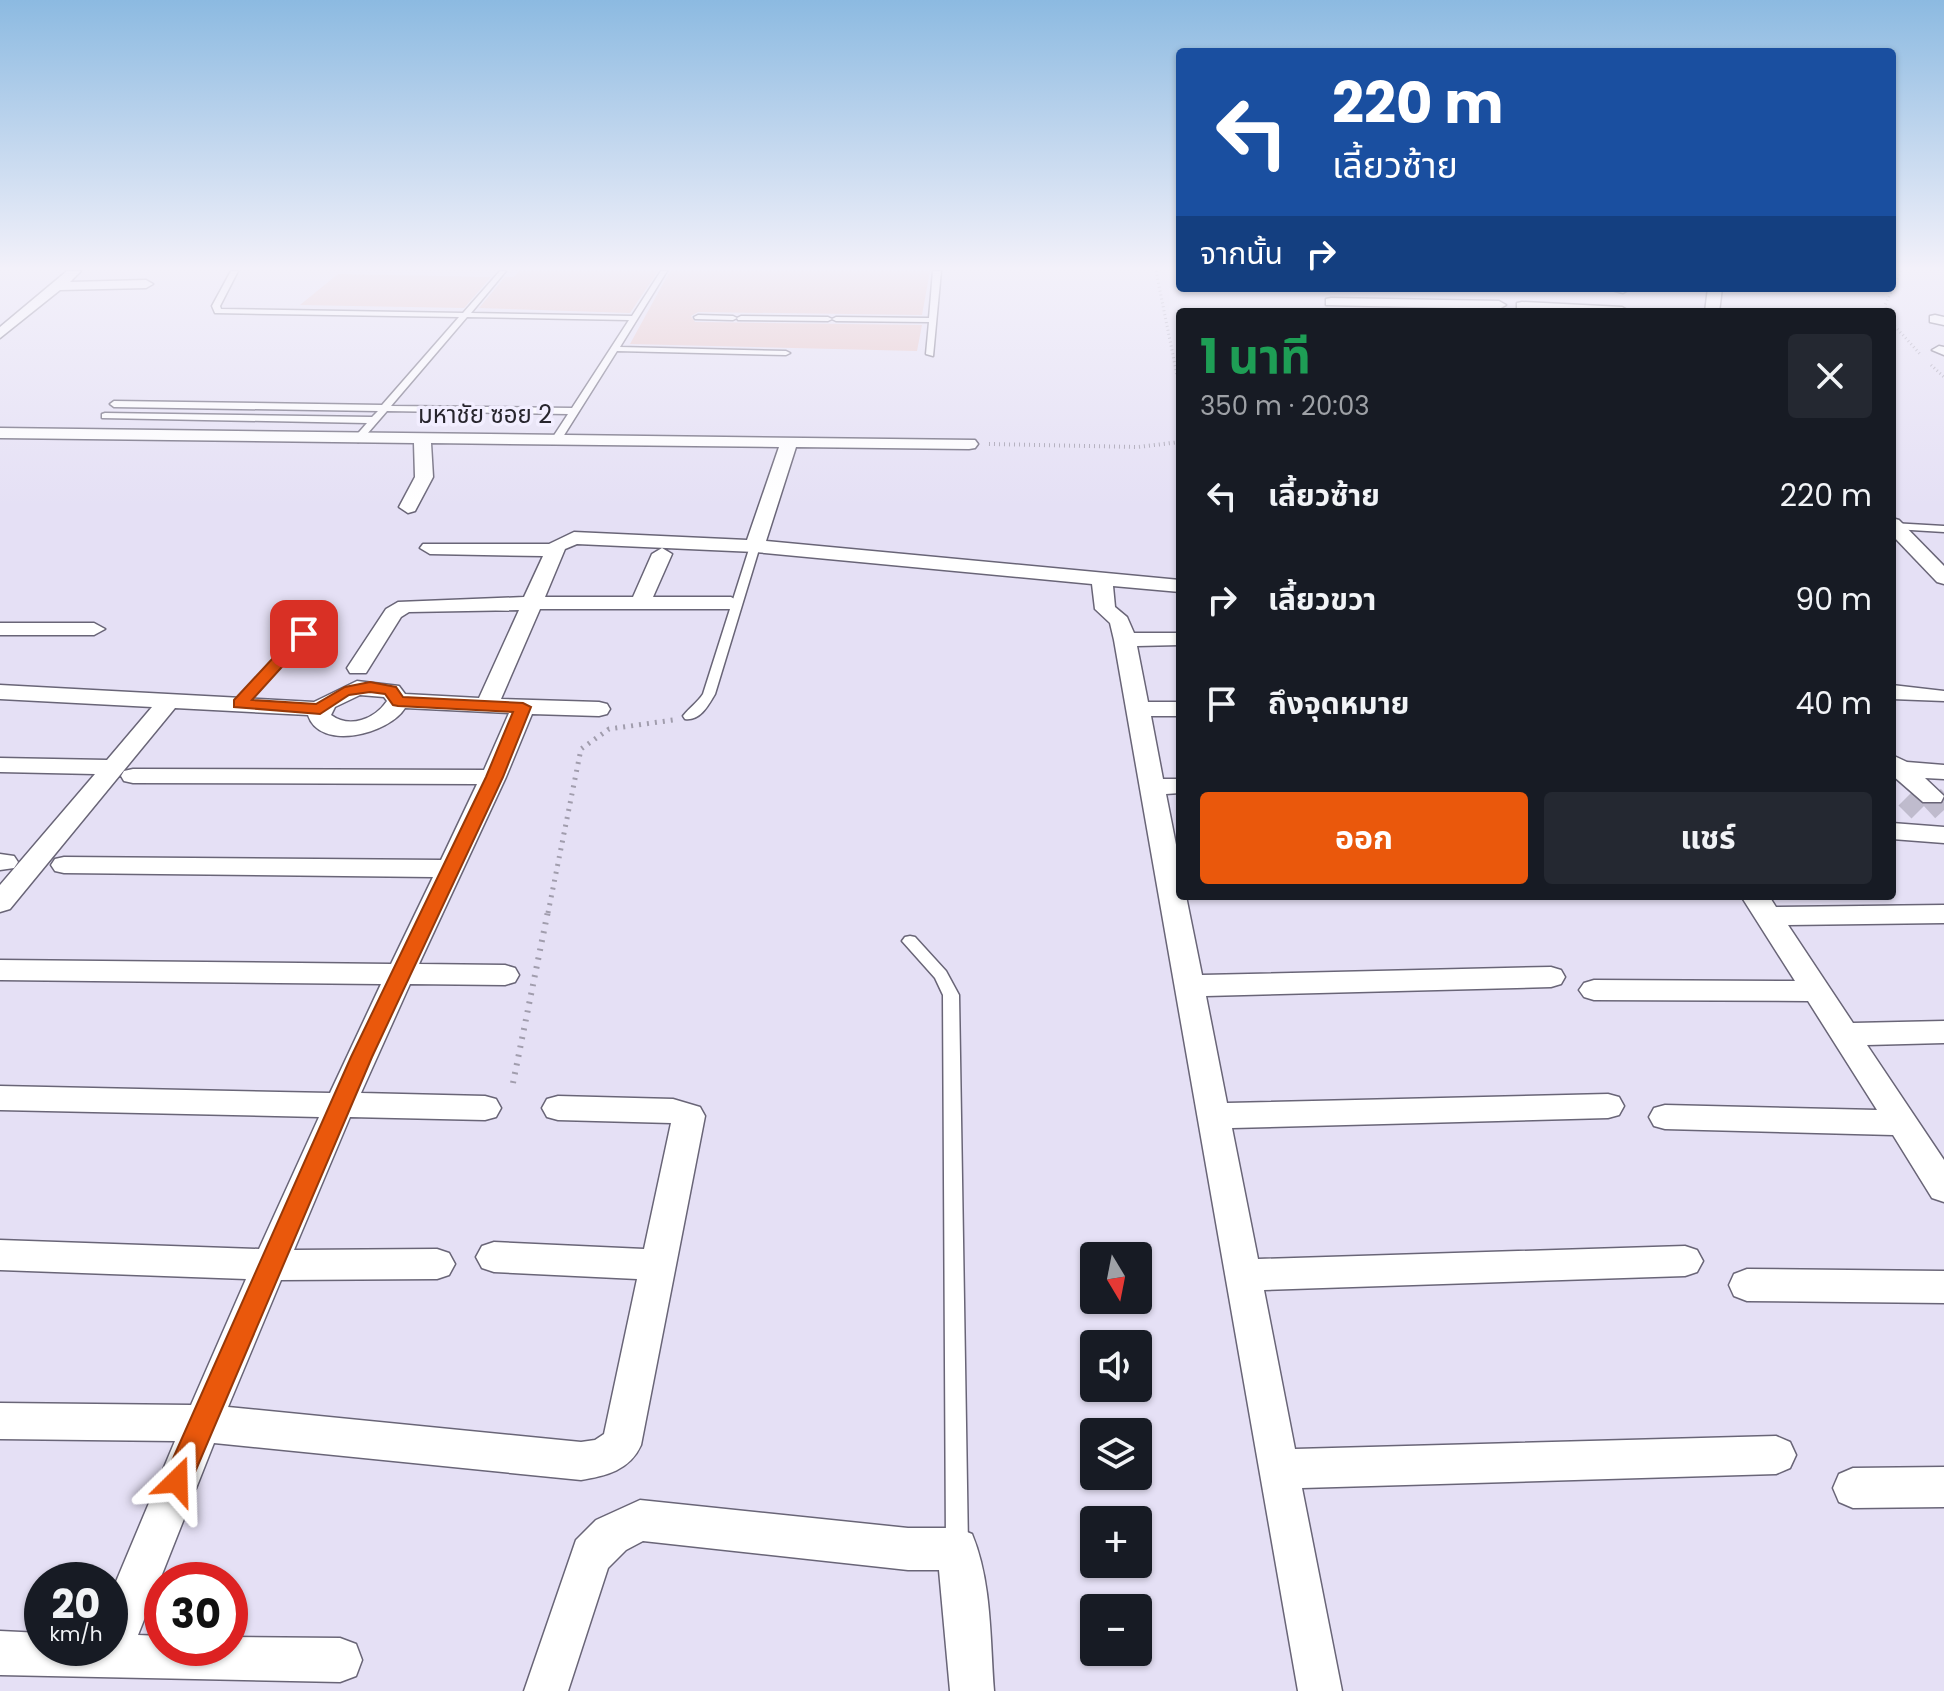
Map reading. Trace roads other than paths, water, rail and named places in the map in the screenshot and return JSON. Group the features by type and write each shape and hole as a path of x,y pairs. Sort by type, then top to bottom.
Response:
{"street":[{"name":"มหาชัย ซอย 2","path":"0,433 969,444"},
{"path":"408,507 424,477 421,461 423,439"},
{"path":"755,546 789,441"},
{"path":"1896,528 1944,578"},
{"path":"487,706 555,550 564,541 586,538 755,546 1102,580 1127,610 1176,637"},
{"path":"430,548 555,550"},
{"path":"641,602 662,554"},
{"path":"1102,580 1105,609 1127,610 1176,588"},
{"path":"358,668 397,609 405,606 731,603"},
{"path":"1127,610 1138,709 1166,786 1175,876"},
{"path":"0,629 94,629"},
{"path":"357,688 391,691 398,701 396,709 376,722 347,728 324,723 319,717 320,709 334,696 357,688"},
{"path":"0,692 320,709"},
{"path":"1896,692 1936,696"},
{"path":"0,903 123,771 170,700"},
{"path":"398,701 599,709"},
{"path":"128,1605 269,1265 341,1103 494,777 523,707"},
{"path":"1138,709 1176,709"},
{"path":"0,765 123,771 494,777"},
{"path":"1944,772 1905,783 1944,834"},
{"path":"1896,831 1944,834"},
{"path":"64,865 451,869"},
{"path":"1178,900 1190,986 1320,1691"},
{"path":"1761,906 1944,914"},
{"path":"1761,906 1943,1185"},
{"path":"0,970 505,975"},
{"path":"1190,986 1551,977"},
{"path":"1594,990 1816,991"},
{"path":"1845,1034 1944,1032"},
{"path":"0,1098 485,1108"},
{"path":"1214,1116 1608,1106"},
{"path":"0,1421 201,1423 581,1461 602,1458 621,1445 689,1116 673,1111 558,1108"},
{"path":"1665,1117 1902,1123"},
{"path":"0,1255 269,1265 437,1264"},
{"path":"494,1257 657,1265"},
{"path":"1245,1275 1685,1261"},
{"path":"1747,1285 1944,1287"},
{"path":"1281,1469 1776,1455"},
{"path":"1853,1488 1944,1487"},
{"path":"546,1691 591,1555 611,1535 640,1520 908,1549 957,1549 966,1603 972,1691"},
{"path":"0,1653 24,1654"},
{"path":"128,1657 340,1660"}],"lane":[{"path":"358,439 435,350"},
{"path":"556,440 613,350"},
{"path":"653,350 786,353"},
{"path":"930,350 930,354"},
{"path":"114,404 574,411"},
{"path":"105,416 375,420"},
{"path":"1896,525 1944,529"},
{"path":"689,716 709,694 755,546"},
{"path":"240,704 304,634"},
{"path":"910,941 941,975 951,995 957,1549"}],"tunnel":[{"path":"1907,797 1920,810"},
{"path":"1932,797 1944,810"}]}
